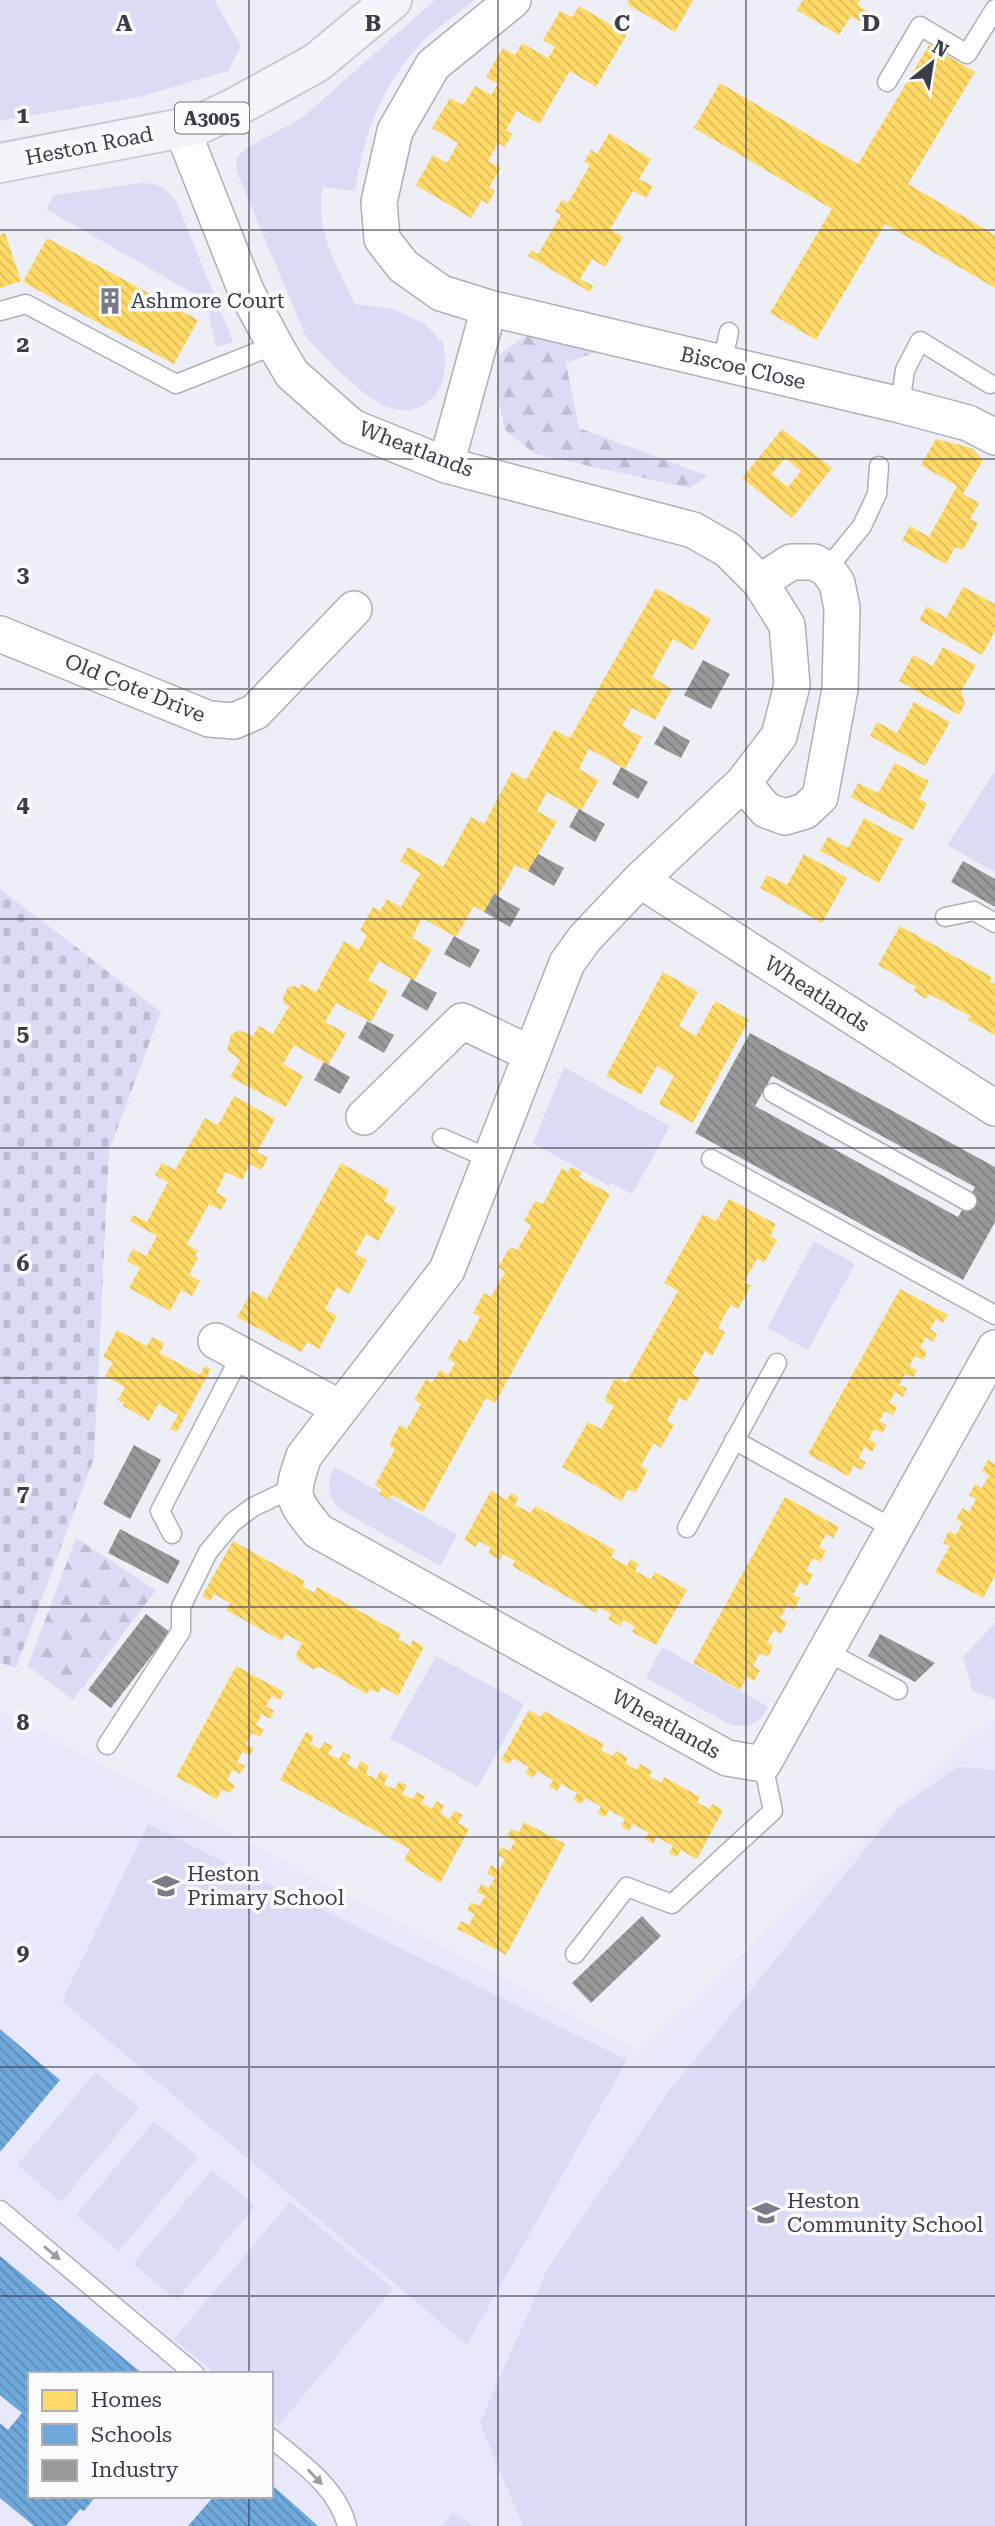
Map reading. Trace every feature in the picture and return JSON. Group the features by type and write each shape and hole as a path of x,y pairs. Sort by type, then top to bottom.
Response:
{"main road":[{"name":"Heston Road","path":"0,163 198,125 316,63 392,0"}],"street":[{"name":"Biscoe Close","path":"513,0 433,65 395,131 379,202 382,239 402,266 441,293 489,308 725,347 900,405 968,423 995,437"},
{"name":"Wheatlands","path":"182,129 246,290 275,345 292,374 352,427 446,465 693,530 728,550 760,582 787,625 792,685 779,736 743,783 640,880 584,938 567,962 447,1270 304,1456 293,1488 301,1510 318,1531 727,1758 763,1764"},
{"path":"446,465 489,308"},
{"path":"743,783 766,810 785,817 805,811 820,797 840,689 842,608 837,583 827,569 814,562 791,562 760,582"},
{"name":"Old Cote Drive","path":"0,634 209,719 234,721 255,712 354,609"},
{"name":"Wheatlands","path":"640,880 995,1108"},
{"path":"364,1117 462,1021 531,1054"},
{"path":"228,1348 340,1408"},
{"path":"763,1764 995,1348"}],"lane":[{"path":"887,82 920,26 967,54 995,9"},
{"path":"0,311 26,304 176,384 275,345"},
{"path":"900,405 905,370 920,341 990,384"},
{"path":"827,569 862,526 877,494 879,466"},
{"path":"945,917 974,911 995,923"},
{"path":"773,1093 967,1200"},
{"path":"442,1138 490,1159"},
{"path":"711,1158 995,1315"},
{"path":"172,1534 160,1511 228,1348"},
{"path":"687,1528 777,1363"},
{"path":"734,1440 894,1529"},
{"path":"107,1745 181,1631 181,1607 208,1552 233,1522 253,1507 293,1488"},
{"path":"826,1651 898,1690"},
{"path":"575,1954 627,1888 672,1904 772,1811 763,1764"},
{"path":"0,2210 193,2372"},
{"path":"273,2440 310,2471 333,2496 344,2514 347,2526"}],"shaded area":[{"name":"Heston Community School","path":"0,1710 639,2051 990,1719 995,1721 995,2526 0,2526"}],"green space":[{"path":"0,0 214,0 241,46 228,71 139,97 0,121"},
{"path":"435,0 475,0 416,49 389,86 364,147 355,191 323,187 321,202 321,217 329,247 355,304 392,309 424,323 443,343 444,378 436,395 423,406 405,411 386,407 364,393 335,368 306,337 236,170 237,158 245,149 303,117"},
{"path":"141,183 162,188 177,203 233,342 216,347 205,300 46,209 54,195"},
{"path":"530,332 604,349 566,363 579,428 708,476 689,488 535,454 505,430 497,392 499,355"},
{"path":"995,771 995,872 947,845"},
{"path":"0,889 161,1012 109,1150 94,1458 16,1668 0,1663"},
{"path":"564,1067 670,1126 632,1194 611,1183 609,1186 533,1143"},
{"path":"814,1241 855,1264 808,1350 767,1328"},
{"path":"335,1467 457,1535 440,1566 339,1509 329,1489"},
{"path":"76,1538 156,1590 73,1700 28,1666"},
{"path":"995,1623 995,1699 973,1691 963,1657"},
{"path":"662,1647 768,1707 765,1713 753,1723 744,1726 731,1725 646,1678"},
{"path":"436,1656 524,1704 478,1787 390,1738"},
{"name":"Heston Community School","path":"958,1767 995,1770 995,2526 523,2526 480,2423 547,2270 665,2096 898,1809"},
{"name":"Heston Primary School","path":"148,1824 627,2060 467,2345 62,2001"},
{"path":"96,2072 139,2108 61,2202 17,2165"},
{"path":"154,2121 198,2157 119,2251 76,2215"},
{"path":"212,2170 255,2206 177,2300 133,2264"},
{"path":"290,2202 393,2289 278,2426 273,2422 273,2372 214,2372 174,2339"},
{"path":"452,2512 474,2526 443,2526"}],"building: Homes":[{"path":"629,0 693,0 675,32 627,4"},
{"path":"803,0 860,0 857,5 871,13 864,24 851,16 839,35 797,10"},
{"path":"579,6 627,34 596,87 570,71 539,124 517,111 506,130 512,134 505,147 498,143 488,161 501,168 489,187 495,191 488,204 482,200 471,218 416,185 433,155 447,163 458,143 432,128 450,98 463,105 475,86 491,95 498,84 486,77 503,48 515,55 522,43 548,58 555,47 543,40 560,11 572,17"},
{"path":"929,45 975,72 908,184 995,235 995,288 885,224 816,340 770,313 832,209 694,128 720,83 858,164"},
{"path":"609,133 651,159 639,179 653,186 646,198 633,191 610,229 623,237 605,267 592,259 580,279 593,286 590,292 528,256 531,250 538,254 561,215 555,211 562,200 568,203 590,165 584,162 591,150 597,154"},
{"path":"5,233 21,281 0,288 0,235"},
{"name":"Ashmore Court","path":"47,238 198,320 174,364 23,282"},
{"path":"782,429 832,468 792,518 742,478","holes":["785,458 801,471 788,487 772,474"]},
{"path":"936,439 972,448 983,460 963,494 979,503 970,519 978,523 963,550 955,547 946,564 902,540 910,526 929,537 957,486 921,465"},
{"path":"963,587 995,604 995,631 982,655 919,620 927,606 946,618"},
{"path":"656,588 711,619 693,650 673,639 652,677 672,689 655,720 632,708 622,726 642,737 625,769 589,749 579,769 599,780 581,811 547,792 537,811 557,822 528,871 515,865 497,897 494,894 484,912 474,906 456,937 422,918 412,938 432,949 414,981 379,961 368,980 388,991 371,1022 336,1003 325,1022 346,1033 328,1065 294,1045 283,1064 303,1076 286,1107 230,1077 240,1060 227,1050 231,1035 242,1031 253,1036 259,1026 273,1034 289,1006 284,1004 283,998 288,987 299,988 301,984 316,992 344,941 359,950 367,935 360,930 373,907 380,911 387,899 401,907 420,873 400,861 408,847 443,867 471,817 484,824 512,772 526,780 554,730 570,738"},
{"path":"943,647 976,665 961,692 965,703 959,715 899,681 913,655 933,666"},
{"path":"914,702 950,722 925,766 870,736 877,722 897,733"},
{"path":"895,763 929,781 919,799 927,803 913,830 851,797 858,783 878,793"},
{"path":"864,818 903,839 879,883 820,851 828,837 848,848"},
{"path":"804,854 847,878 822,923 760,888 767,875 787,885"},
{"path":"900,926 992,977 989,981 995,984 995,1035 968,1020 970,1016 929,994 926,999 914,991 916,987 878,965"},
{"path":"663,972 698,992 679,1026 696,1036 715,1001 749,1020 693,1123 659,1104 674,1076 657,1066 641,1095 606,1076"},
{"path":"234,1096 275,1119 257,1152 268,1158 261,1170 250,1164 242,1180 226,1172 216,1192 227,1199 221,1210 209,1204 187,1244 198,1251 195,1256 198,1258 189,1275 200,1281 192,1296 181,1290 170,1311 129,1288 140,1268 127,1261 130,1254 133,1249 146,1256 157,1236 130,1221 133,1215 147,1222 168,1182 155,1175 162,1163 175,1170 205,1118 218,1125"},
{"path":"341,1163 389,1190 384,1201 396,1208 378,1241 366,1234 355,1254 367,1260 349,1294 337,1287 325,1309 337,1316 319,1349 307,1342 301,1352 237,1317 252,1291 267,1299"},
{"path":"571,1167 582,1172 579,1177 610,1194 495,1403 486,1398 423,1512 392,1495 389,1500 379,1494 382,1489 375,1485 395,1449 389,1446 394,1435 400,1425 407,1429 421,1404 414,1400 426,1379 432,1383 440,1370 448,1375 455,1363 448,1359 459,1339 466,1343 480,1317 473,1313 484,1293 491,1297 505,1272 498,1267 510,1247 517,1250 531,1225 524,1221 535,1201 543,1204 562,1168 568,1172"},
{"path":"729,1199 776,1224 770,1236 777,1240 764,1263 757,1259 744,1282 751,1286 738,1309 731,1305 718,1328 725,1332 712,1356 705,1351 692,1374 700,1378 687,1401 679,1398 667,1421 674,1425 661,1448 654,1443 641,1466 648,1470 635,1493 628,1489 622,1501 562,1467 588,1422 601,1429 614,1406 606,1402 605,1398 614,1380 620,1379 626,1383 678,1291 664,1283 703,1214 716,1221"},
{"path":"900,1289 948,1315 943,1323 936,1319 930,1329 937,1334 933,1342 926,1337 920,1347 927,1352 923,1360 915,1356 909,1366 917,1370 913,1378 905,1374 899,1385 907,1388 903,1397 895,1392 889,1403 897,1407 893,1415 885,1411 879,1421 887,1425 882,1433 874,1429 869,1439 876,1444 872,1452 864,1447 859,1458 866,1462 862,1470 854,1466 848,1476 808,1454"},
{"path":"117,1330 147,1346 152,1337 159,1340 164,1344 160,1353 200,1375 205,1366 211,1369 177,1432 170,1429 178,1415 158,1404 149,1421 123,1406 124,1403 118,1400 125,1387 105,1376 113,1362 103,1357"},
{"path":"988,1460 995,1464 995,1576 983,1598 935,1572 950,1546 943,1543 949,1531 956,1535 962,1523 956,1519 962,1508 969,1512 976,1499 969,1495 975,1484 982,1488 989,1475 982,1471"},
{"path":"491,1491 507,1500 511,1493 519,1498 515,1505 531,1513 535,1506 615,1550 611,1557 627,1566 630,1559 639,1564 635,1571 651,1579 655,1572 687,1590 656,1645 632,1632 635,1627 623,1620 620,1626 608,1619 611,1614 599,1607 596,1613 512,1566 515,1561 503,1554 500,1560 488,1553 491,1548 479,1541 476,1547 464,1540"},
{"path":"785,1497 839,1527 833,1538 826,1534 819,1547 826,1551 820,1562 813,1558 806,1571 813,1574 807,1586 800,1582 793,1595 800,1598 794,1610 787,1606 780,1618 787,1622 781,1634 774,1630 767,1642 773,1646 768,1657 760,1653 753,1666 760,1670 754,1681 747,1677 740,1690 693,1663"},
{"path":"233,1541 305,1581 302,1586 314,1593 317,1587 401,1634 398,1639 410,1646 413,1640 424,1647 398,1696 382,1687 378,1693 370,1689 367,1694 320,1667 313,1669 298,1660 296,1654 302,1643 286,1634 282,1641 226,1610 230,1603 214,1594 210,1601 202,1596"},
{"path":"236,1666 284,1692 280,1700 272,1696 266,1706 274,1711 270,1719 262,1714 256,1725 264,1729 260,1737 252,1733 246,1744 254,1748 250,1755 242,1752 237,1762 245,1766 240,1774 232,1770 227,1780 235,1785 230,1793 222,1789 217,1799 176,1777"},
{"path":"529,1710 541,1717 544,1711 604,1744 601,1750 612,1756 616,1751 628,1758 625,1763 637,1770 640,1764 652,1771 649,1776 661,1783 664,1777 700,1797 697,1802 709,1809 712,1804 723,1810 697,1859 681,1850 677,1857 669,1853 673,1846 657,1837 653,1844 645,1839 649,1833 633,1824 629,1831 621,1826 625,1819 609,1810 605,1817 597,1813 601,1806 585,1798 581,1804 573,1800 577,1793 561,1784 557,1791 549,1787 553,1780 537,1771 533,1778 525,1773 529,1767 513,1758 509,1764 501,1760"},
{"path":"306,1732 314,1736 310,1744 320,1749 324,1742 333,1746 328,1754 339,1759 343,1752 351,1756 347,1764 357,1769 361,1761 369,1766 366,1774 376,1779 380,1771 388,1776 384,1784 394,1789 399,1782 407,1785 402,1794 413,1799 417,1792 425,1796 421,1803 432,1809 436,1801 444,1806 440,1813 450,1819 454,1811 463,1815 458,1823 469,1829 440,1883 404,1860 410,1849 280,1780"},
{"path":"524,1822 565,1844 506,1955 457,1929 461,1921 469,1925 475,1914 467,1911 471,1902 479,1906 485,1896 477,1892 481,1884 489,1888 495,1878 487,1873 491,1865 499,1870 505,1859 497,1855 501,1847 509,1851 515,1841 507,1837 511,1829 519,1832"}],"building: Schools":[{"path":"0,2029 60,2080 0,2152"},
{"path":"0,2256 141,2372 28,2372 28,2498 94,2498 84,2511 80,2509 66,2526 34,2526 0,2498 0,2423 8,2430 22,2413 0,2395"},
{"path":"273,2486 318,2526 188,2526 212,2498 273,2498"}],"building: Industry":[{"path":"703,660 730,674 711,709 684,695"},
{"path":"664,726 690,741 681,758 654,744"},
{"path":"621,767 648,782 638,799 612,784"},
{"path":"579,809 605,824 595,842 569,827"},
{"path":"538,854 564,868 554,886 528,871"},
{"path":"963,861 995,879 995,907 951,882"},
{"path":"494,894 520,909 510,927 484,912"},
{"path":"454,936 480,950 470,968 444,954"},
{"path":"411,979 437,993 427,1011 401,996"},
{"path":"367,1021 394,1035 384,1053 358,1038"},
{"path":"750,1033 995,1167 995,1222 963,1280 695,1133","holes":["772,1076 975,1187 958,1217 755,1106"]},
{"path":"324,1062 350,1077 340,1094 314,1080"},
{"path":"134,1445 161,1460 130,1519 103,1504"},
{"path":"120,1529 180,1561 168,1584 108,1553"},
{"path":"146,1614 170,1632 111,1708 88,1690"},
{"path":"880,1634 935,1663 915,1682 868,1656"},
{"path":"642,1916 661,1936 591,2003 572,1983"}],"place":[{"name":"Ashmore Court","path":"110,301"},
{"name":"Heston Primary School","path":"166,1886"},
{"name":"Heston Community School","path":"766,2213"}]}
